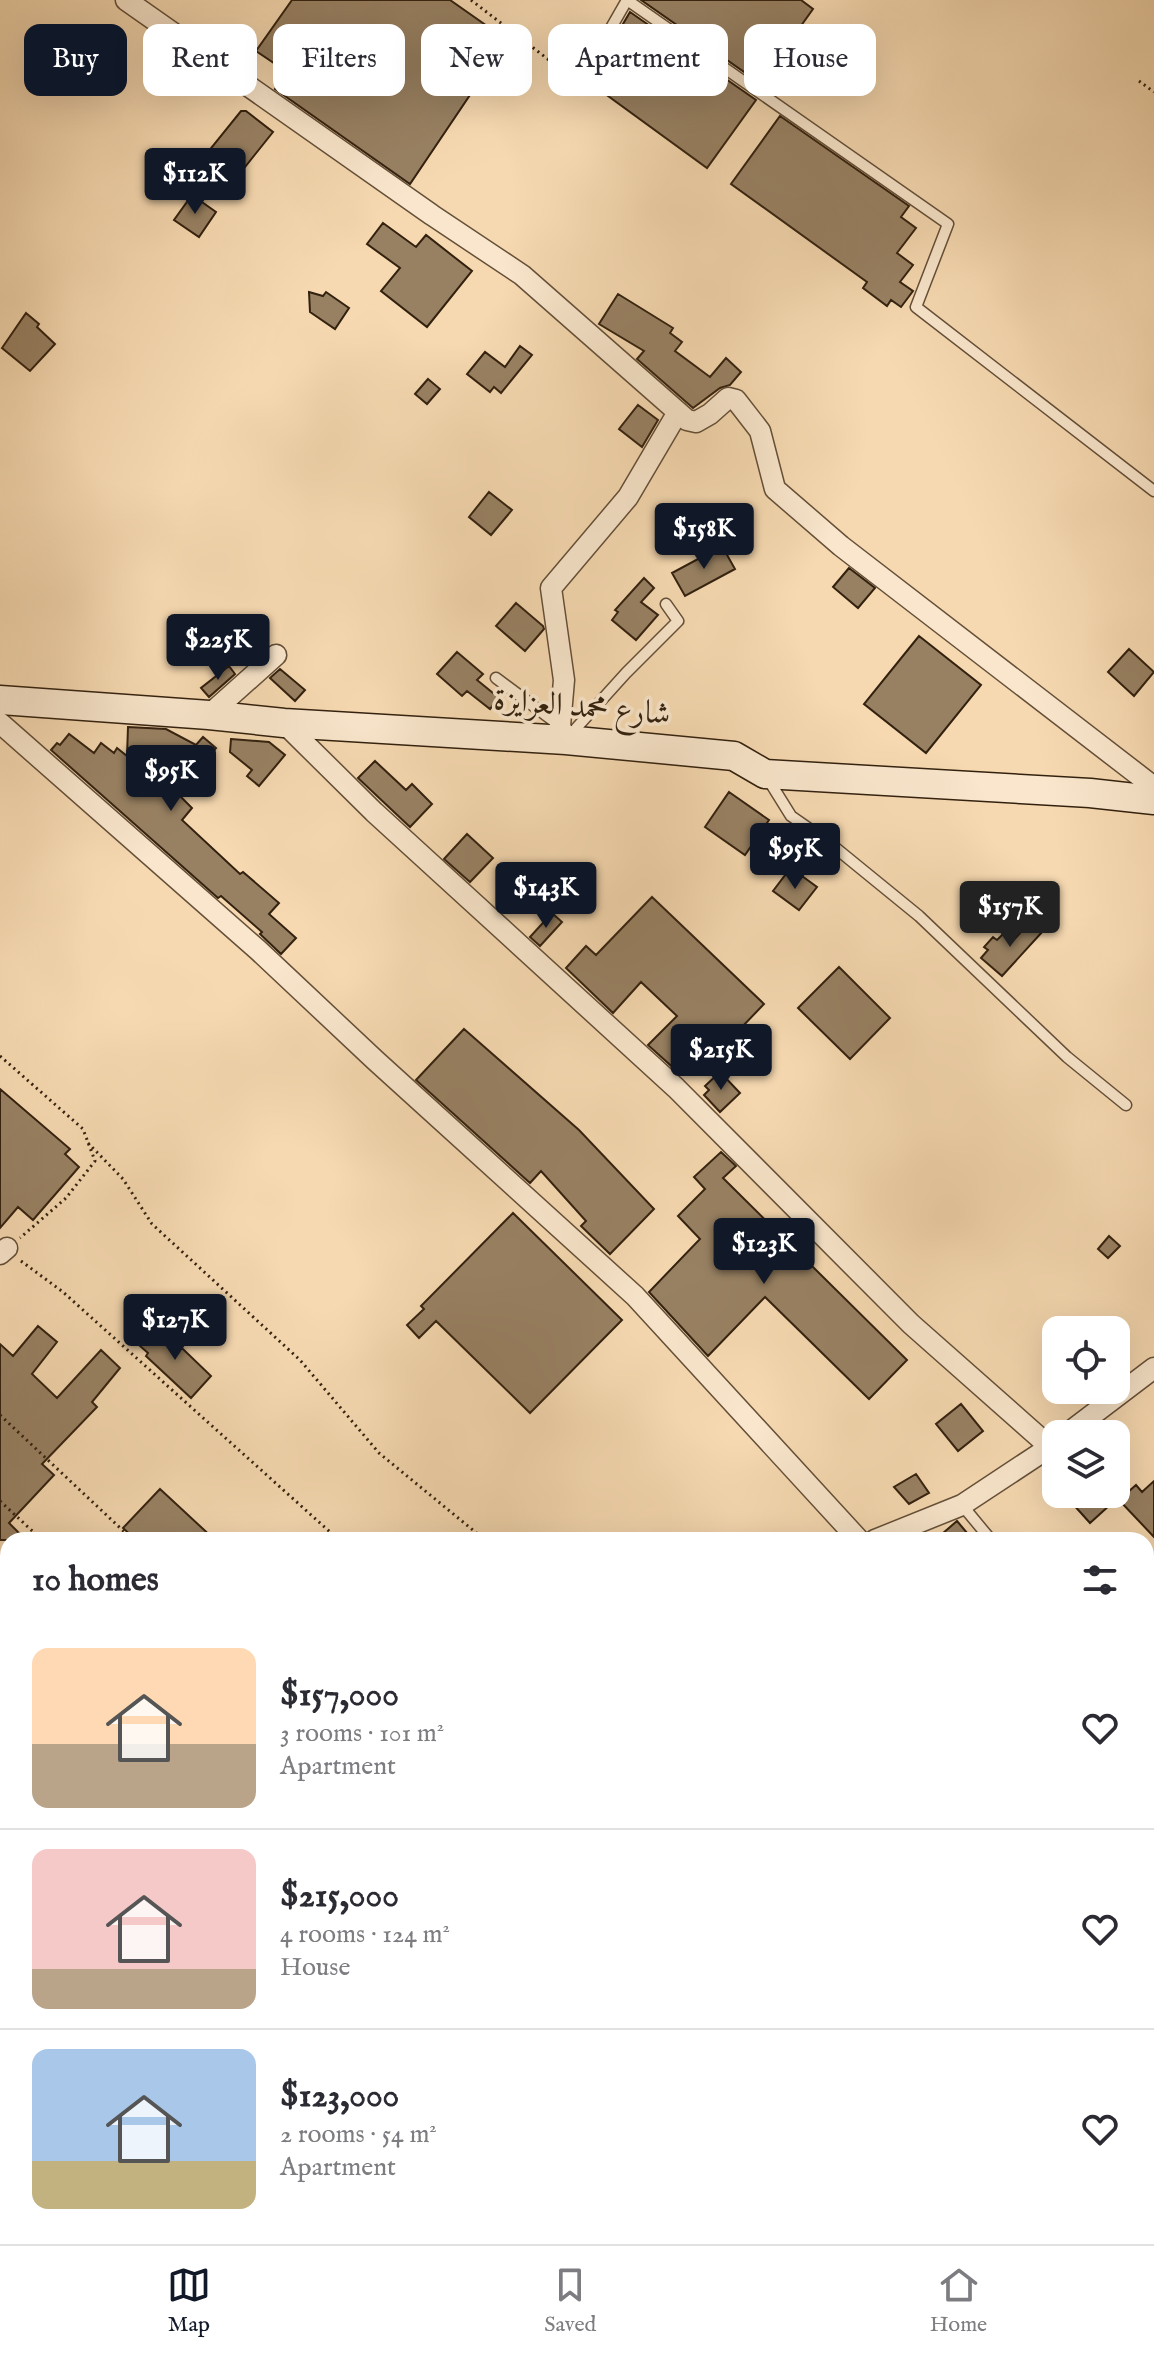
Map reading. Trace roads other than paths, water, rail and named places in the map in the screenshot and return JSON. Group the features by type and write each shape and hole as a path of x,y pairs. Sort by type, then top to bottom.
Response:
{"main road":[{"name":"شارع محمد العزايزة","path":"0,700 284,723 563,733 734,756 765,774 1090,793 1154,800"}],"street":[{"path":"126,0 522,275 687,420 696,422 728,398 736,400 760,431 775,489 841,546 1154,787"},
{"path":"563,733 564,680 551,588 628,497 678,412"},
{"path":"209,715 276,655"},
{"path":"0,723 258,950 635,1296 852,1532"},
{"path":"284,723 374,812 676,1088 911,1324 1042,1436"},
{"path":"1085,1420 1154,1368"},
{"path":"895,1532 962,1505 1042,1452"}],"lane":[{"path":"613,24 627,0 661,24"},
{"path":"728,70 948,224 916,307 1154,491"},
{"path":"496,678 563,733 678,621 666,604"},
{"path":"765,774 791,816 827,841 919,916 1067,1057 1126,1105"},
{"path":"962,1505 984,1532"}]}
